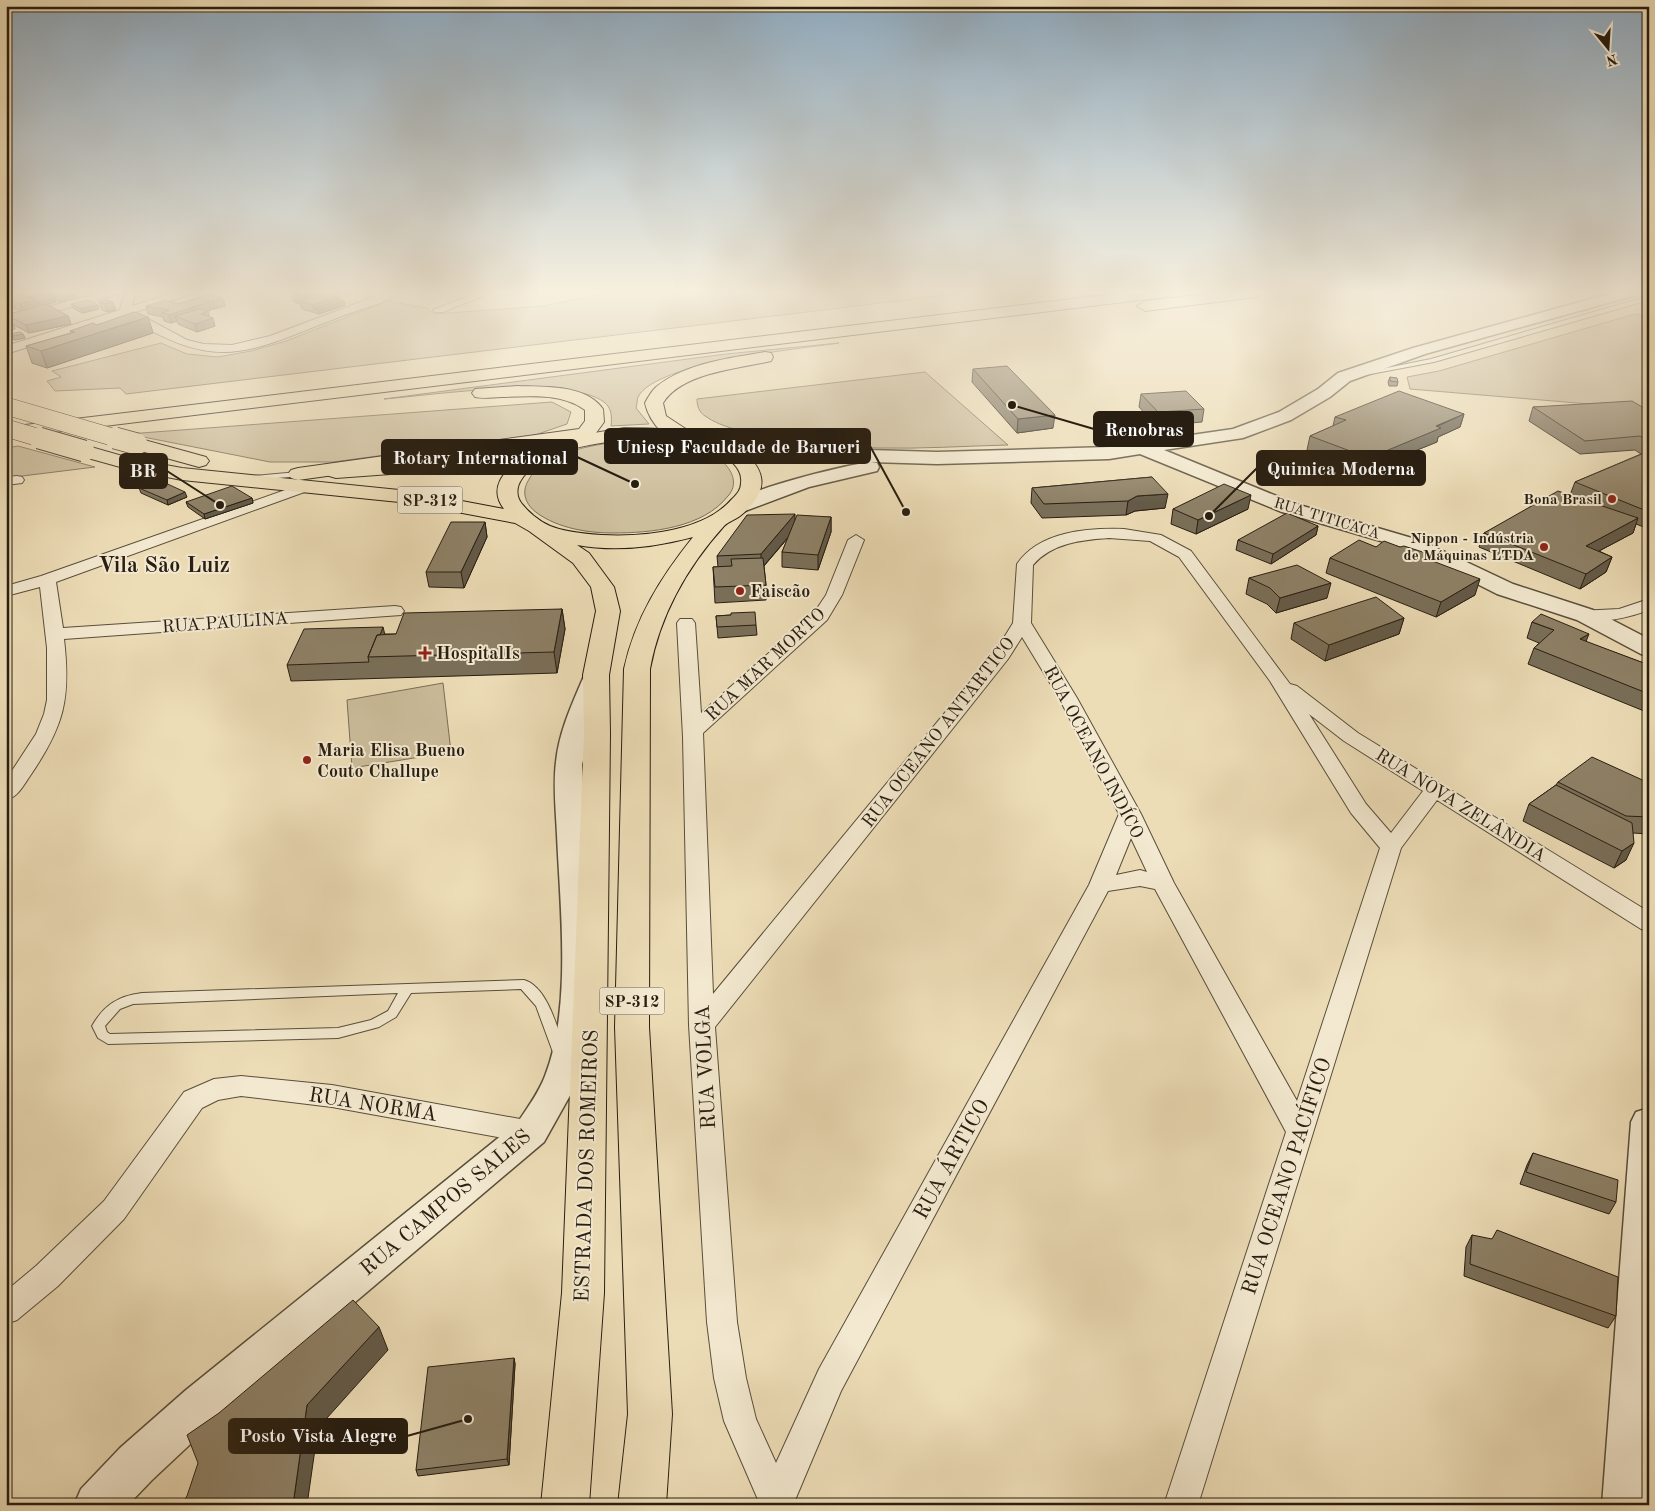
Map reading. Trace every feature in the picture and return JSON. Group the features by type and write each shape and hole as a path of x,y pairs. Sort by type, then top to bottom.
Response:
{"main road":[{"path":"6,418 469,363"},
{"path":"6,435 593,363"},
{"path":"6,435 379,405 716,363"},
{"path":"685,436 667,426 657,416 654,404 658,394 671,384 691,375 743,363"},
{"path":"506,390 553,392 585,400 592,405 596,412 596,420 584,437 558,447 526,463 515,473 508,485 506,496 510,507 529,523 578,539 627,541 676,535 727,514"},
{"name":"SP-312","path":"6,406 137,444 224,466 301,481 419,499 529,523"},
{"name":"SP-312","path":"6,428 158,470 236,480 301,481 558,447"},
{"name":"SP-312","path":"584,437 638,433 685,436 707,442 737,456 747,465 752,475 752,486 747,497 727,514 685,561 656,605 640,645 637,669 632,1027 650,1414 642,1505"},
{"path":"301,481 584,437"},
{"name":"ESTRADA DOS ROMEIROS","path":"529,523 581,558 602,587 608,611 608,620 596,675 597,733 583,1293 565,1505"}],"street":[{"path":"1348,376 1347,370 1355,363"},
{"path":"707,442 801,454 937,458 1099,453 1142,448 1237,434 1261,427 1300,407 1348,376 1386,363"},
{"name":"RUA TITICACA","path":"1142,448 1288,508 1415,545 1505,589 1584,615 1649,649"},
{"path":"727,514 779,490 814,479 880,466 937,458"},
{"path":"6,591 47,580 301,481"},
{"name":"RUA OCEANO ANTARTICO","path":"702,1025 1002,655 1022,623 1025,564 1038,551 1064,539 1095,534 1152,537 1170,544 1185,554 1278,680"},
{"name":"RUA MAR MORTO","path":"693,731 821,616 834,595 856,540"},
{"path":"6,794 42,741 54,713 56,695 55,634 47,580"},
{"path":"1622,614 1649,604"},
{"name":"RUA PAULINA","path":"55,634 395,611"},
{"path":"1584,615 1622,614 1649,619"},
{"name":"RUA VOLGA","path":"686,623 693,731 702,1025 722,1322 730,1378 740,1421 775,1503"},
{"name":"RUA OCEANO INDÍCO","path":"1022,623 1068,698 1130,814 1163,882 1300,1132"},
{"name":"RUA CAMPOS SALES","path":"97,1505 136,1464 201,1405 530,1132 553,1098 566,1066 574,1022 576,978 569,792 570,755 586,700 596,675"},
{"path":"1278,680 1358,808 1391,847"},
{"name":"RUA NOVA ZELÂNDIA","path":"1278,680 1351,737 1649,923"},
{"name":"RUA OCEANO PACÍFICO","path":"1180,1505 1391,847 1435,789"},
{"name":"RUA ÁRTICO","path":"775,1503 830,1380 1100,885 1130,814"},
{"path":"1100,885 1140,878 1163,882"},
{"name":"RUA NORMA","path":"6,1310 48,1276 114,1210 188,1107 194,1100 214,1090 241,1086 332,1096 530,1132"},
{"path":"1625,1505 1649,1122"},
{"path":"650,1414 665,1505"}],"lane":[{"path":"1348,376 1429,363"},
{"path":"408,987 392,1014 374,1024 338,1032 108,1039 102,1035 98,1026 113,1006 127,999 408,987 524,984 534,991 541,1002 566,1066"}],"shaded area":[{"path":"85,363 387,363 126,394 120,388 55,391 47,381 61,377 52,371"},
{"path":"661,363 715,363 672,375 650,385 638,397 636,408 649,424 611,426 611,413 609,407 604,402 586,394 561,390 531,388 498,389 384,399"},
{"path":"1468,363 1649,363 1649,409 1410,389 1407,377 1439,371"},
{"path":"925,372 1008,445 879,448 814,444 739,431 720,424 703,414 697,404 697,399"},
{"path":"552,402 571,412 567,424 535,435 333,462 270,462 128,434"},
{"path":"623,441 676,443 714,455 724,463 732,474 734,483 731,492 717,507 691,522 659,530 628,533 603,533 573,529 545,518 527,503 526,485 535,471 545,463 584,448"},
{"path":"18,446 95,467 6,478 6,448"},
{"path":"443,683 451,752 352,768 347,700"}],"building":[{"path":"1007,366 1055,415 1018,419 973,369"},
{"path":"1390,377 1397,378 1398,382 1390,381"},
{"path":"1186,391 1204,409 1158,412 1141,394"},
{"path":"1399,391 1464,414 1436,426 1441,428 1369,458 1310,436 1346,420 1335,417"},
{"path":"1632,401 1649,411 1649,442 1640,436 1585,441 1533,407"},
{"path":"1649,451 1649,512 1575,482"},
{"path":"1152,477 1168,494 1137,496 1128,501 1044,504 1032,488"},
{"path":"161,481 185,492 167,500 139,488"},
{"path":"1224,484 1251,495 1198,520 1173,509"},
{"path":"232,486 252,498 204,514 186,502"},
{"name":"Nippon - Indústria de Máquinas LTDA","path":"1558,491 1638,518 1586,546 1612,557 1586,574 1484,533"},
{"path":"1287,513 1318,526 1273,554 1238,540"},
{"path":"795,514 761,554 717,556 747,515"},
{"path":"797,515 831,517 818,555 782,552"},
{"path":"451,522 485,522 461,572 426,572"},
{"path":"1359,540 1376,547 1384,541 1432,555 1430,560 1480,579 1441,602 1330,558"},
{"path":"763,558 766,585 715,587 713,567 732,566 731,559"},
{"path":"1297,565 1331,583 1280,598 1270,588 1249,578"},
{"path":"1376,597 1404,618 1329,645 1294,623"},
{"path":"562,609 554,652 368,657 377,635 396,634 404,613"},
{"path":"755,612 756,625 717,627 716,616"},
{"path":"1541,614 1589,634 1580,639 1649,665 1649,694 1534,648 1554,630 1532,622"},
{"path":"383,627 380,635 377,635 368,657 369,662 287,665 304,629"},
{"path":"1592,757 1649,783 1649,817 1626,816 1558,782"},
{"path":"1556,785 1632,823 1634,843 1622,851 1529,804"},
{"path":"1533,1153 1618,1180 1616,1202 1526,1172"},
{"path":"1497,1230 1618,1277 1616,1316 1470,1264 1472,1235 1492,1239"},
{"path":"353,1300 379,1327 307,1405 293,1505 181,1505 187,1496 198,1463 187,1435 219,1413"},
{"path":"514,1358 507,1459 416,1470 428,1367"}],"place":[{"name":"Renobras","path":"1012,405"},
{"name":"Rotary International","path":"635,484"},
{"name":"Bona Brasil","path":"1612,499"},
{"name":"BR","path":"220,505"},
{"name":"Uniesp Faculdade de Barueri","path":"906,512"},
{"name":"Quimica Moderna","path":"1209,516"},
{"name":"Nippon - Indústria de Máquinas LTDA","path":"1544,547"},
{"name":"Faiscão","path":"740,591"},
{"name":"HospitalIs","path":"425,653"},
{"name":"Maria Elisa Bueno Couto Challupe","path":"307,760"},
{"name":"Posto Vista Alegre","path":"468,1419"}],"district":[{"name":"Vila São Luiz","path":"164,564"}]}
